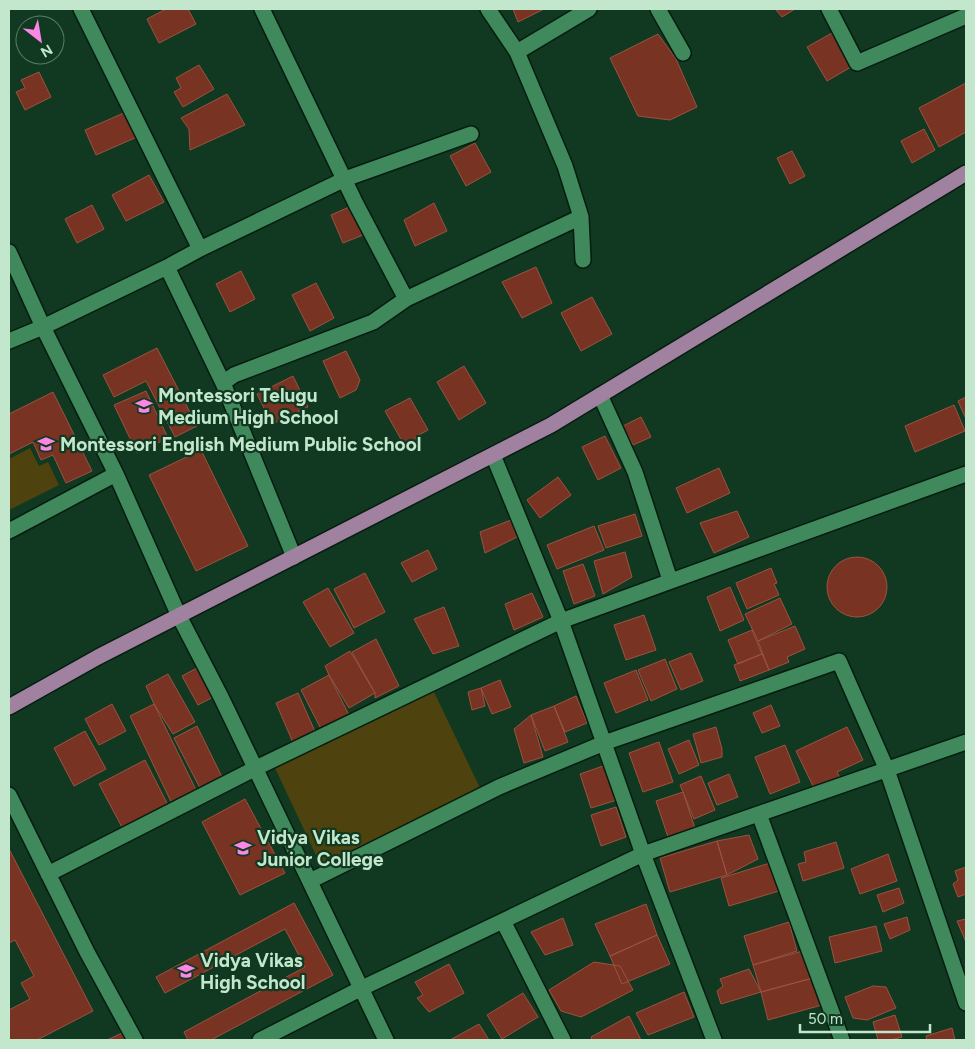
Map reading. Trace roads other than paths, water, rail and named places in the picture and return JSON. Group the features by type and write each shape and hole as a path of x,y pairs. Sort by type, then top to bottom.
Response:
{"main road":[{"path":"9,707 98,657 551,425 966,173"}],"street":[{"path":"81,9 200,249"},
{"path":"262,9 356,204 406,299"},
{"path":"488,9 517,52 565,166 581,217 583,260"},
{"path":"517,52 589,9"},
{"path":"658,9 683,54"},
{"path":"828,9 857,63 966,16"},
{"path":"9,341 43,327 345,179 471,134"},
{"path":"223,383 234,375 373,322 406,299 581,217"},
{"path":"9,252 43,327 116,474 179,616 256,768 386,1040"},
{"path":"167,267 223,383 294,557"},
{"path":"600,395 635,472 670,580"},
{"path":"493,455 561,621 643,854 714,1040"},
{"path":"9,531 116,474"},
{"path":"48,874 256,768 561,621 966,474"},
{"path":"310,881 500,787 604,744 838,661 886,770 966,1003"},
{"path":"260,1040 360,989 643,854 966,742"},
{"path":"9,795 86,952 135,1040"},
{"path":"759,814 842,1040"},
{"path":"503,921 563,1040"}],"place":[{"name":"Montessori Telugu Medium High School","path":"144,406"},
{"name":"Montessori English Medium Public School","path":"46,444"},
{"name":"Vidya Vikas Junior College","path":"243,848"},
{"name":"Vidya Vikas High School","path":"186,971"}]}
